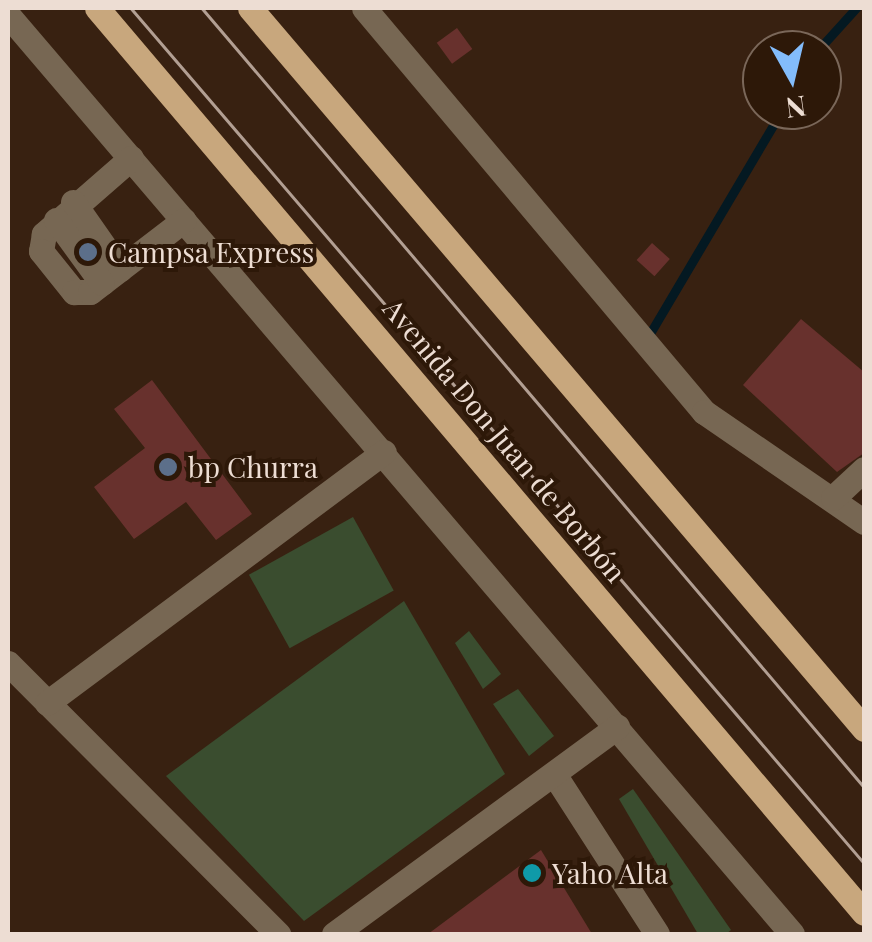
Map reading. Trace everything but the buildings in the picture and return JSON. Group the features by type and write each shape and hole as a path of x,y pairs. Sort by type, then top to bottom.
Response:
{"main road":[{"name":"Avenida Don Juan de Borbón","path":"98,8 864,913"},
{"path":"250,8 864,729"}],"street":[{"path":"20,8 28,39"},
{"path":"364,8 704,412 864,522"},
{"path":"8,15 792,934"},
{"path":"131,158 65,211 41,251 74,292 111,276 184,220"},
{"path":"65,211 111,276"},
{"path":"48,703 384,452"},
{"path":"834,498 864,469"},
{"path":"8,663 278,934"},
{"path":"334,934 617,728"},
{"path":"554,774 657,934"}],"green space":[{"path":"353,517 394,590 290,648 249,575"},
{"path":"404,601 505,774 304,921 166,776"},
{"path":"469,631 501,674 483,689 455,643"},
{"path":"518,689 554,736 529,756 493,704"},
{"path":"633,789 731,930 726,934 698,934 619,799"}],"waterway":[{"path":"836,30 856,8"},
{"path":"649,335 770,130"}],"tram line":[{"path":"131,8 864,863"},
{"path":"202,8 864,787"}],"place":[{"name":"Campsa Express","path":"88,252"},
{"name":"bp Churra","path":"168,467"},
{"name":"Yaho Alta","path":"532,873"}]}
